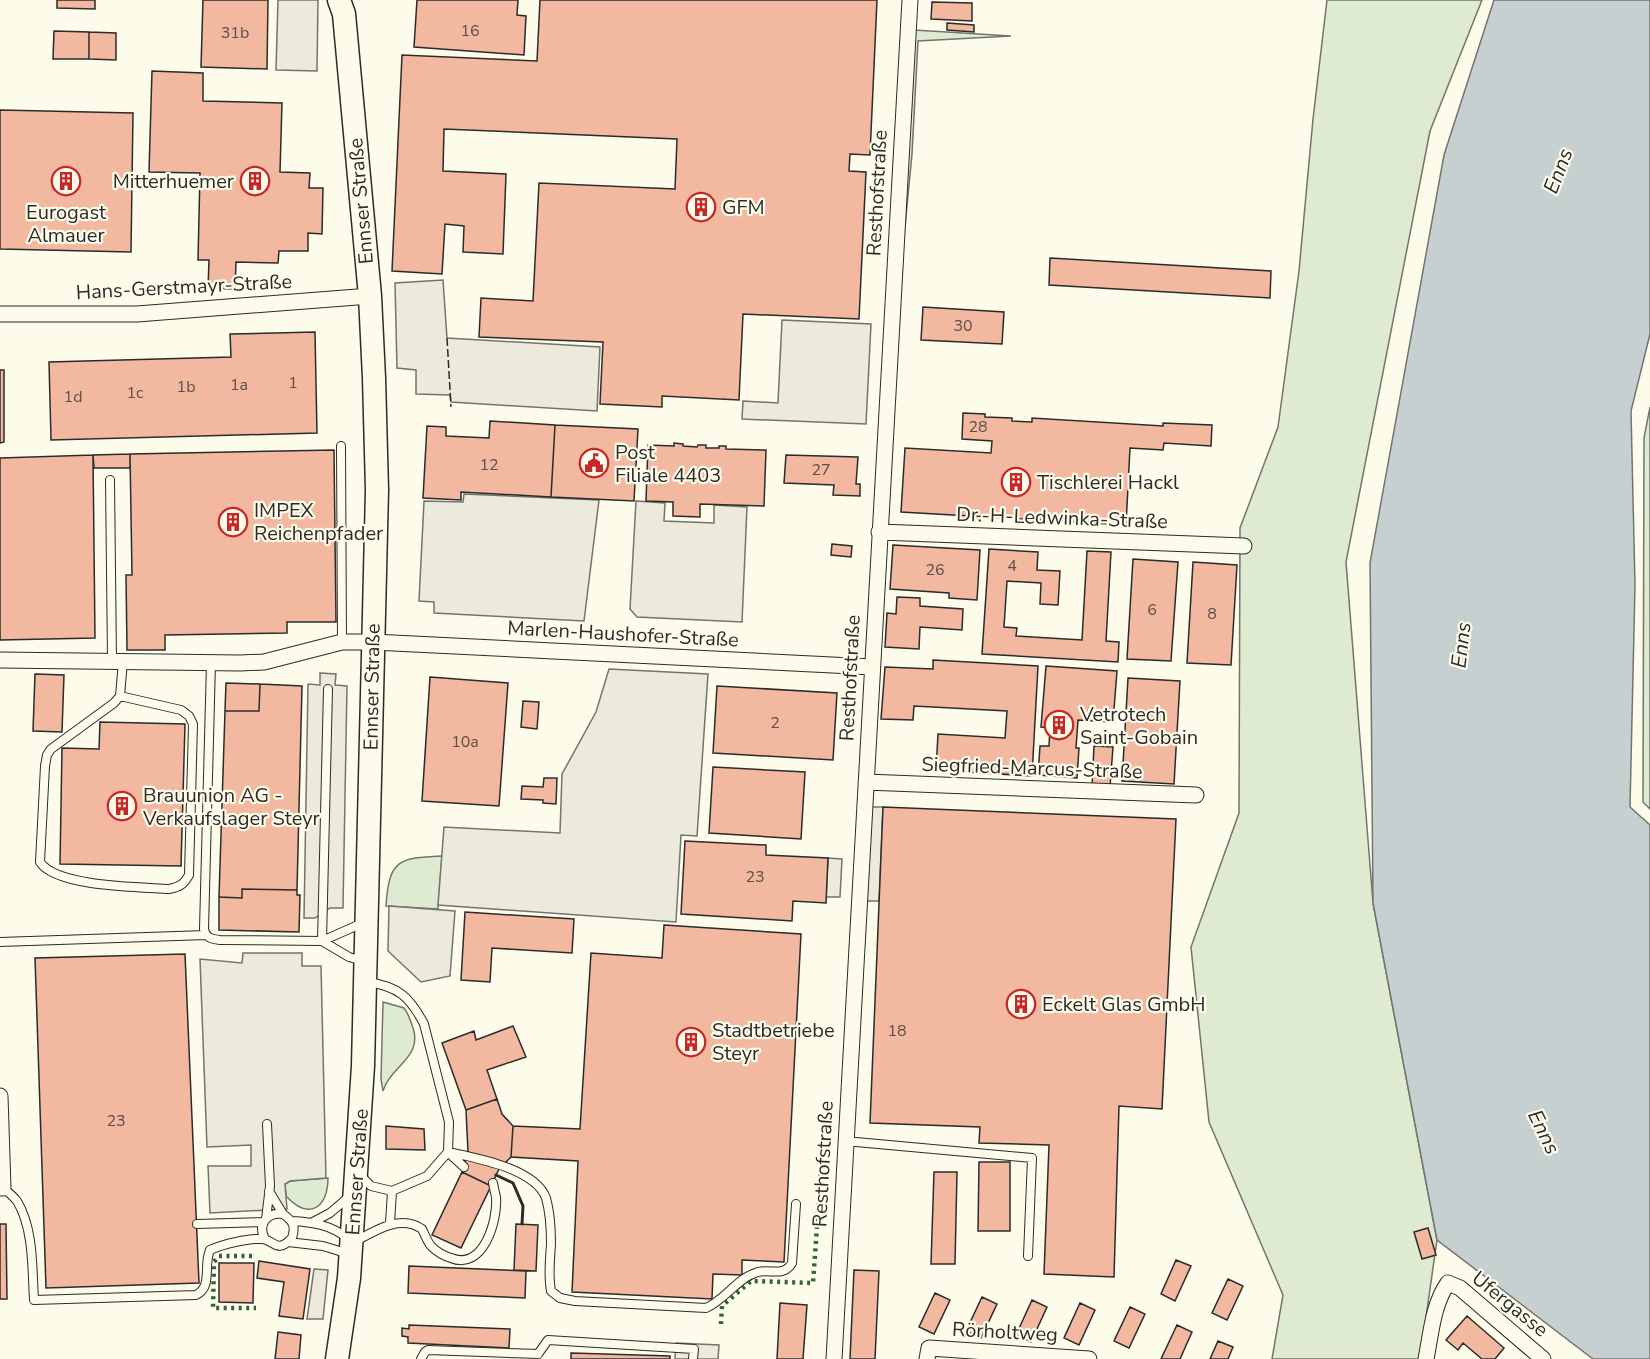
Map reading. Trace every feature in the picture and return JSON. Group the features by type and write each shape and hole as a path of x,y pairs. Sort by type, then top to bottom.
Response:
{"main road":[{"name":"Ennser Straße","path":"337,1359 352,1249 366,972 377,469 370,296 344,5"}],"street":[{"name":"Resthofstraße","path":"834,1359 910,0"},
{"name":"Hans-Gerstmayr-Straße","path":"0,314 137,314 370,296"},
{"name":"Dr.-H-Ledwinka-Straße","path":"879,531 1244,546"},
{"name":"Marlen-Haushofer-Straße","path":"0,660 264,662 342,642 373,642 872,667"},
{"name":"Siegfried-Marcus-Straße","path":"866,782 1196,795"},
{"path":"0,1096 2,1188"},
{"name":"Ufergasse","path":"1426,1359 1438,1303 1448,1283 1460,1288 1543,1359"},
{"name":"Rörholtweg","path":"927,1359 929,1348 1089,1359"}],"lane":[{"path":"341,446 340,622 342,642"},
{"path":"110,480 120,696 114,703 51,749 47,755 40,862 44,868 62,877 79,881 169,889 178,887 185,882 189,874 193,724 189,716 181,710 120,696"},
{"path":"211,663 204,929 206,935 211,939 220,940 322,941 367,921"},
{"path":"322,941 328,689"},
{"path":"0,942 206,935"},
{"path":"313,1222 330,1213 356,1181 392,1191 427,1176 448,1152 449,1122 424,1024 417,1010 401,993 322,941"},
{"path":"265,1239 262,1228 269,1191 267,1124"},
{"path":"845,1141 1032,1158 1028,1256"},
{"path":"448,1152 464,1167"},
{"path":"448,1152 503,1166 534,1182 545,1196 549,1218 548,1276 551,1291 560,1298 575,1301 706,1308 714,1305 749,1276 759,1272 789,1269 792,1263 796,1204"},
{"path":"2,1188 15,1199 22,1211 32,1259 34,1300 196,1295 203,1292 206,1286 206,1258 210,1250 228,1243 265,1239 276,1246 288,1242 352,1249 390,1223 408,1223 417,1226 422,1229 435,1250 453,1259 470,1259 483,1248 490,1233 496,1206 493,1184"},
{"path":"269,1191 284,1214 292,1221 313,1222 339,1233 352,1249"},
{"path":"390,1223 392,1191"},
{"path":"198,1224 264,1220 271,1215 284,1214"},
{"path":"288,1242 294,1232 292,1221"},
{"path":"422,1359 428,1350 538,1357 548,1340 694,1349 693,1359"}],"green space":[{"path":"1327,0 1482,0 1430,131 1346,562 1373,903 1437,1240 1420,1359 1272,1359 1283,1295 1209,1122 1191,947 1239,813 1240,528 1278,427 1299,271"},
{"path":"914,30 1011,36 918,41 912,154 903,248"},
{"path":"1650,407 1650,809 1643,802 1644,438"},
{"path":"442,856 438,909 386,906 390,879 399,864 416,858"},
{"path":"383,1002 404,1008 410,1018 415,1036 410,1053 387,1082 383,1091 381,1079"},
{"path":"328,1178 325,1197 316,1208 302,1208 286,1196 285,1184 290,1181"}],"shaded area":[{"path":"278,0 318,0 317,71 276,70"},
{"path":"443,280 447,338 600,347 597,411 451,402 450,395 416,394 416,370 397,368 395,283"},
{"path":"782,320 871,324 866,424 742,419 743,401 778,403"},
{"path":"464,494 599,500 584,621 434,613 434,602 419,601 424,501 463,502"},
{"path":"636,501 665,503 664,521 714,523 714,505 747,507 742,622 637,617 630,609"},
{"path":"609,669 708,674 697,836 681,835 676,922 438,905 444,827 560,833 562,774 596,712"},
{"path":"320,673 336,674 335,685 347,686 343,908 330,908 315,918 304,918 308,684 320,685"},
{"path":"870,807 883,807 879,901 865,901"},
{"path":"828,858 842,859 840,897 826,897"},
{"path":"389,906 455,911 450,976 421,982 388,951"},
{"path":"243,953 302,953 302,966 321,966 326,1178 290,1181 285,1184 287,1209 210,1213 208,1166 251,1166 251,1145 207,1147 200,959 242,963"},
{"path":"314,1269 328,1270 323,1319 307,1319"},
{"path":"676,1343 719,1345 718,1359 675,1359"}],"water":[{"name":"Enns","path":"1494,0 1650,0 1650,334 1631,411 1635,585 1630,807 1650,825 1650,1359 1593,1359 1437,1240 1373,903 1370,563 1444,155"}],"building":[{"path":"57,0 95,0 95,9 57,8"},
{"path":"203,0 268,0 267,69 201,67"},
{"path":"417,0 518,0 517,15 526,16 524,55 414,47"},
{"name":"GFM","path":"540,0 877,0 870,155 850,154 849,171 866,172 859,319 743,314 739,400 662,396 662,407 600,404 603,342 479,337 481,298 533,301 539,183 675,189 677,139 444,129 443,171 506,174 503,254 463,252 464,226 445,224 442,274 392,271 402,55 537,61"},
{"path":"932,2 972,3 972,21 931,19"},
{"path":"947,23 974,25 974,32 947,30"},
{"path":"54,31 89,32 89,59 53,59"},
{"path":"89,32 116,33 116,60 89,59"},
{"name":"Mitterhuemer","path":"152,71 203,73 203,101 282,103 280,172 310,173 309,188 323,188 322,234 308,233 308,251 279,251 278,263 236,262 235,289 208,288 209,260 198,260 200,173 149,172"},
{"name":"Eurogast Almauer","path":"0,110 133,113 131,252 0,249"},
{"path":"1050,258 1271,271 1270,298 1049,285"},
{"path":"923,307 1004,312 1002,344 921,340"},
{"path":"315,332 317,433 51,440 49,362 231,357 230,334"},
{"path":"0,370 4,370 4,442 0,443"},
{"name":"Tischlerei Hackl","path":"963,413 985,414 985,417 1012,418 1012,421 1032,422 1032,418 1163,426 1163,423 1212,425 1211,446 1164,443 1163,450 1130,448 1126,525 901,512 905,448 991,453 992,441 962,439"},
{"path":"490,421 555,425 551,497 461,492 461,500 423,498 427,426 446,427 446,436 489,438"},
{"name":"Post Filiale 4403","path":"555,425 638,429 634,501 551,497"},
{"path":"674,443 697,447 706,445 706,448 726,446 726,449 766,450 764,506 700,504 700,517 673,516 673,502 646,501 648,445 674,446"},
{"name":"IMPEX Reichenpfader","path":"334,450 336,622 287,622 287,633 165,635 165,650 127,650 126,575 132,575 130,454"},
{"path":"130,454 130,468 94,468 93,455"},
{"path":"93,455 95,638 0,640 0,458"},
{"path":"786,455 858,457 856,484 860,484 860,496 833,495 834,485 784,483"},
{"path":"832,544 852,546 851,557 831,555"},
{"path":"893,545 980,550 977,600 949,598 949,593 890,589"},
{"path":"989,549 1038,552 1037,570 1060,571 1058,605 1040,604 1041,583 1007,581 1004,627 1017,628 1016,636 1082,640 1087,551 1111,552 1106,641 1119,642 1118,662 982,654"},
{"path":"1133,559 1178,562 1171,661 1127,659"},
{"path":"1193,562 1237,565 1231,665 1187,663"},
{"path":"897,597 920,598 920,606 963,609 962,630 920,627 919,649 885,647 887,613 896,614"},
{"path":"933,660 1038,666 1032,776 936,770 938,734 1005,738 1007,711 914,706 913,720 881,719 885,667 933,669"},
{"name":"Vetrotech Saint-Gobain","path":"1046,666 1117,671 1113,722 1078,720 1077,778 1038,775 1040,746 1049,746 1050,728 1041,727"},
{"path":"35,674 64,675 62,732 33,731"},
{"path":"430,677 508,683 499,806 422,801"},
{"path":"1128,678 1180,681 1174,784 1122,781"},
{"path":"226,683 260,684 259,711 225,711"},
{"path":"260,684 302,686 297,890 242,889 242,898 219,897 225,711 259,711"},
{"path":"717,686 837,693 833,760 713,753"},
{"path":"523,701 539,702 537,729 521,727"},
{"name":"Brauunion AG - Verkaufslager Steyr","path":"100,722 185,724 181,866 60,864 62,748 99,749"},
{"path":"1094,746 1113,747 1110,787 1092,786"},
{"path":"713,767 805,772 801,839 709,833"},
{"path":"544,778 557,778 556,804 543,803 543,800 521,799 522,786 543,787"},
{"name":"Eckelt Glas GmbH","path":"883,807 1176,819 1162,1109 1119,1106 1114,1277 1044,1274 1049,1145 979,1143 980,1127 870,1123"},
{"path":"685,841 766,845 766,855 828,858 826,903 793,901 792,921 681,914"},
{"path":"242,889 297,890 297,895 300,895 299,932 219,930 219,897 242,898"},
{"path":"465,912 574,919 572,953 492,948 490,982 461,980"},
{"name":"Stadtbetriebe Steyr","path":"664,925 801,934 784,1262 742,1260 742,1275 713,1274 712,1299 572,1292 578,1161 511,1157 513,1126 580,1129 591,953 662,958"},
{"path":"185,954 199,1283 46,1288 35,958"},
{"path":"513,1026 526,1057 487,1070 497,1099 466,1110 442,1043 474,1031 476,1040"},
{"path":"497,1099 502,1114 513,1126 511,1157 499,1169 491,1186 462,1172 468,1152 466,1110"},
{"path":"386,1126 424,1129 425,1150 386,1149"},
{"path":"979,1162 1010,1162 1010,1231 978,1231"},
{"path":"462,1172 491,1186 461,1248 432,1235"},
{"path":"934,1172 957,1172 955,1264 931,1264"},
{"path":"0,1224 6,1224 7,1299 0,1299"},
{"path":"516,1224 538,1225 536,1271 514,1270"},
{"path":"1428,1228 1436,1255 1422,1259 1414,1232"},
{"path":"1176,1260 1191,1266 1175,1301 1161,1294"},
{"path":"259,1261 310,1269 303,1319 279,1316 284,1282 257,1278"},
{"path":"219,1263 254,1263 253,1303 219,1302"},
{"path":"409,1266 526,1271 525,1298 408,1293"},
{"path":"854,1270 879,1271 875,1359 850,1359"},
{"path":"1228,1279 1243,1286 1227,1320 1212,1313"},
{"path":"935,1293 950,1300 934,1334 919,1327"},
{"path":"982,1297 997,1304 981,1338 966,1331"},
{"path":"1032,1300 1047,1307 1031,1342 1016,1335"},
{"path":"780,1303 807,1305 803,1359 777,1359"},
{"path":"1080,1303 1095,1310 1079,1345 1064,1338"},
{"path":"1130,1307 1145,1314 1129,1348 1114,1341"},
{"path":"1467,1316 1504,1348 1495,1359 1482,1359 1463,1343 1458,1350 1446,1340"},
{"path":"409,1325 510,1329 509,1348 408,1343 408,1337 402,1336 402,1328 409,1329"},
{"path":"1177,1325 1192,1332 1180,1359 1161,1359"},
{"path":"278,1332 301,1335 299,1359 275,1359"},
{"path":"1218,1341 1233,1347 1228,1359 1210,1359"},
{"path":"571,1353 670,1356 670,1359 571,1359"}],"hedge":[{"path":"721,1324 722,1306 751,1281 813,1283 823,1144"},
{"path":"252,1256 219,1256 214,1262 213,1308 256,1308"}],"fence":[{"path":"447,338 451,407"}],"wall":[{"path":"496,1175 513,1183 523,1206 522,1224"}],"place":[{"name":"Eurogast Almauer","path":"66,181"},
{"name":"Mitterhuemer","path":"255,181"},
{"name":"GFM","path":"701,207"},
{"name":"Post Filiale 4403","path":"594,463"},
{"name":"Tischlerei Hackl","path":"1016,482"},
{"name":"IMPEX Reichenpfader","path":"233,522"},
{"name":"Vetrotech Saint-Gobain","path":"1059,725"},
{"name":"Brauunion AG - Verkaufslager Steyr","path":"122,806"},
{"name":"Eckelt Glas GmbH","path":"1021,1004"},
{"name":"Stadtbetriebe Steyr","path":"691,1042"}]}
